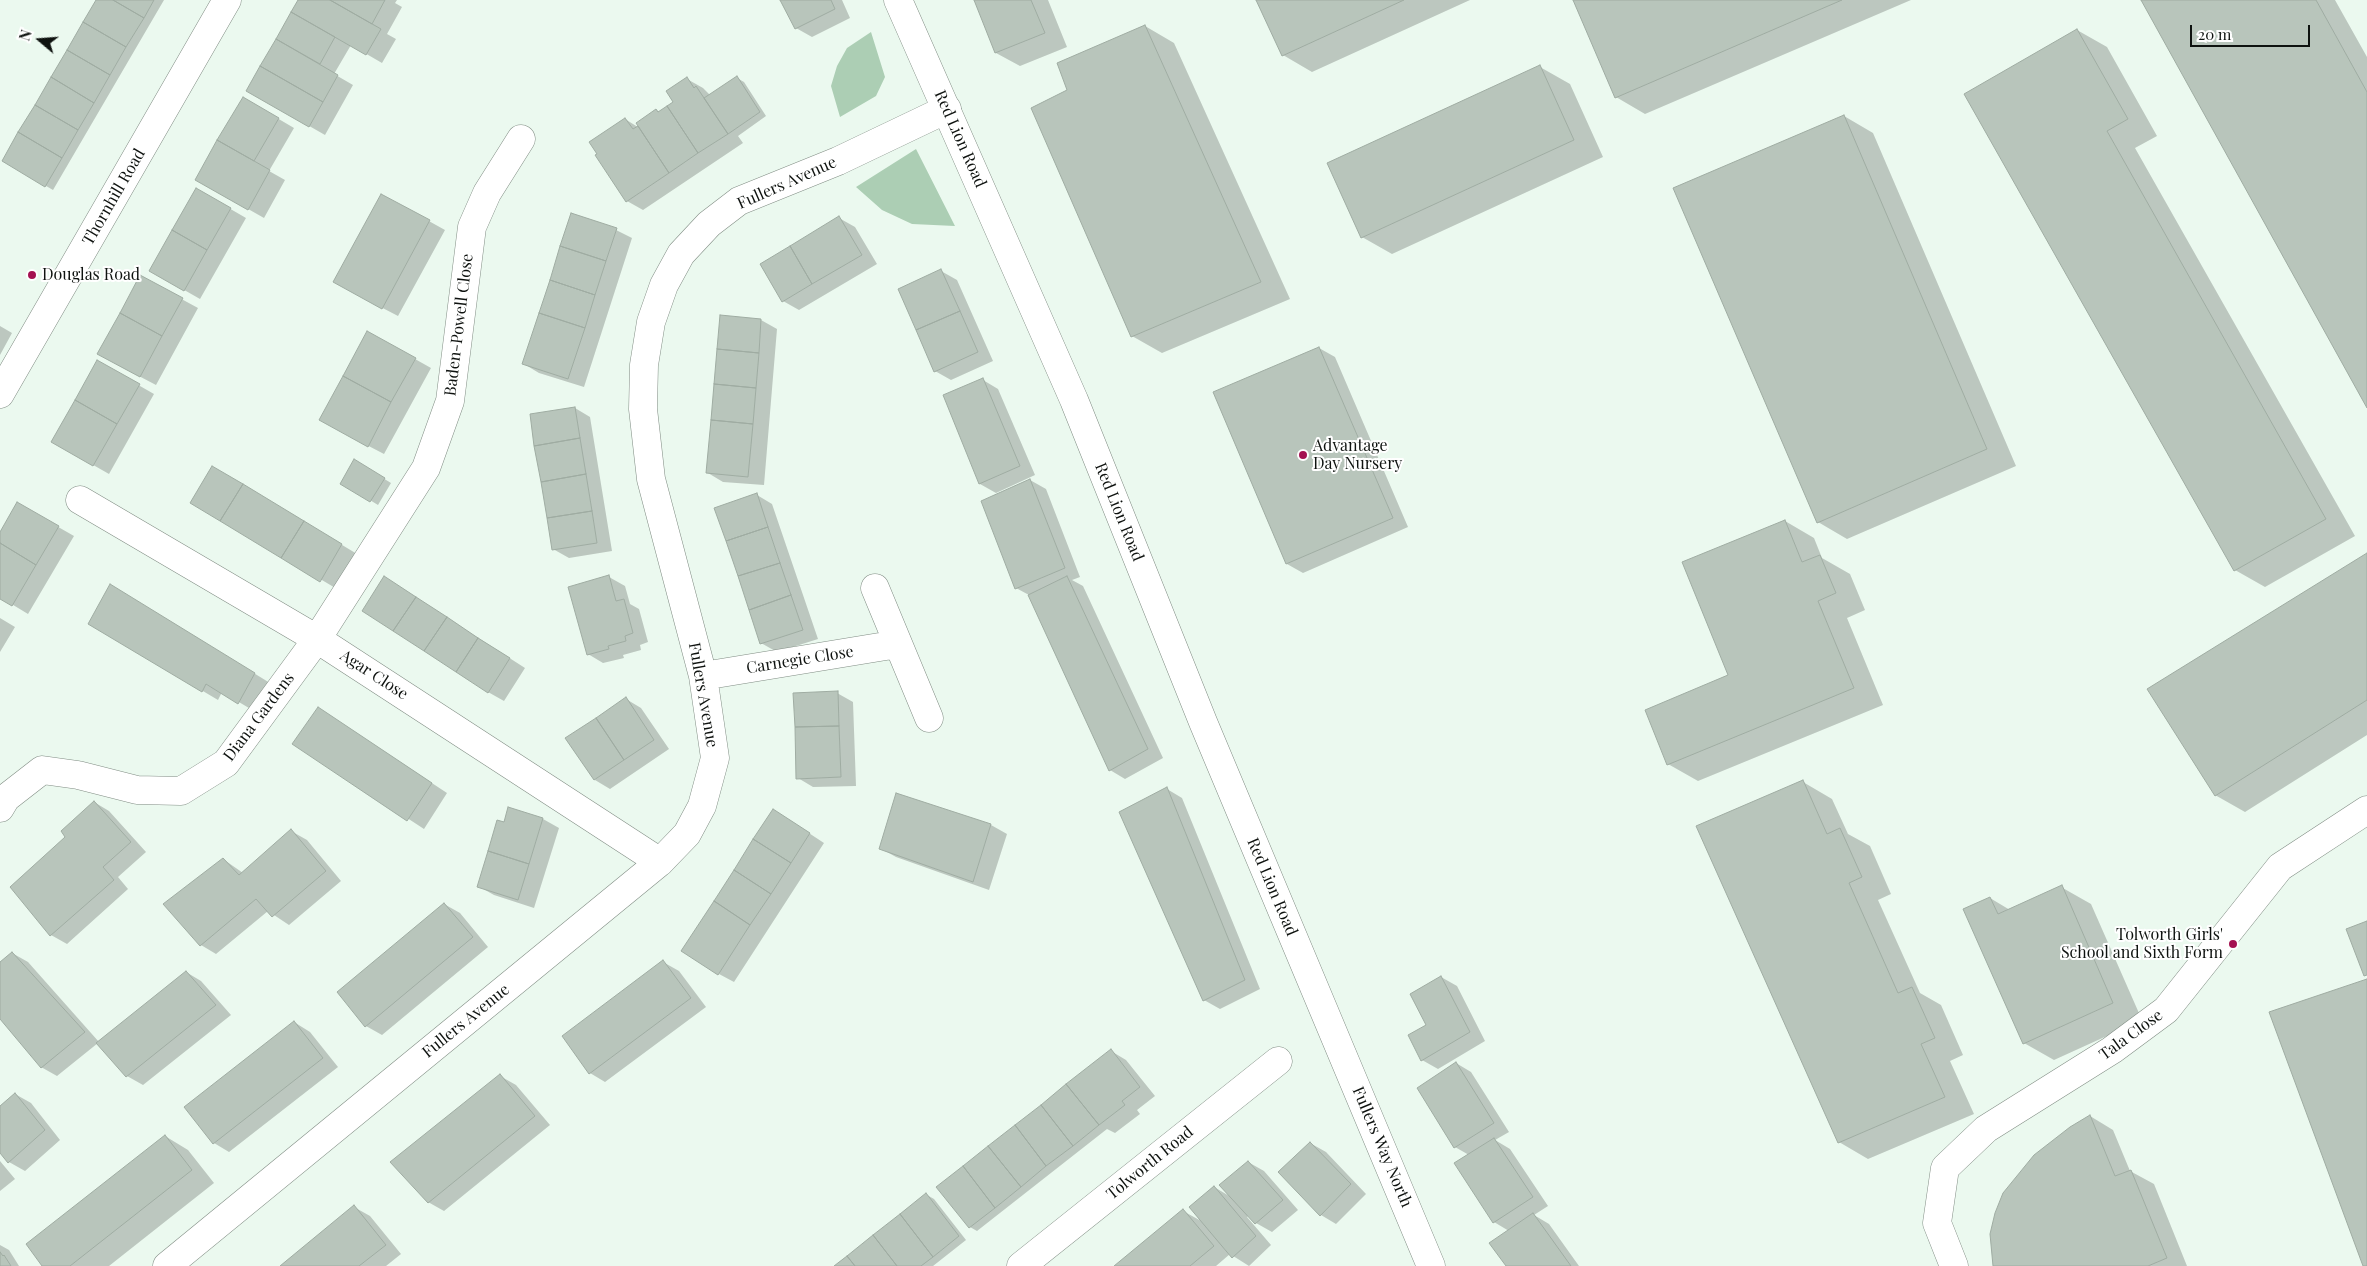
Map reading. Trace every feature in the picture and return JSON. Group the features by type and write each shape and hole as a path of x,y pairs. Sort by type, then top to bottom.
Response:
{"street":[{"name":"Thornhill Road","path":"0,394 227,0"},
{"name":"Red Lion Road","path":"898,0 1074,400 1206,731 1331,1028"},
{"name":"Fullers Avenue","path":"167,1266 660,862 687,834 702,806 715,758 703,676 651,479 642,409 644,365 651,322 664,286 681,254 709,224 739,201 838,161 947,109"},
{"name":"Baden-Powell Close","path":"317,639 426,468 450,400 472,227 487,193 521,139"},
{"name":"Agar Close","path":"80,500 317,639 660,862"},
{"path":"875,588 929,718"},
{"name":"Diana Gardens","path":"0,808 6,798 42,770 78,775 137,790 181,791 226,763 317,639"},
{"name":"Carnegie Close","path":"703,676 898,644"},
{"name":"Tala Close","path":"1954,1266 1937,1223 1945,1168 1986,1129 2112,1050 2166,1010 2280,868 2367,810"},
{"name":"Fullers Way North","path":"1331,1028 1431,1266"},
{"name":"Tolworth Road","path":"1021,1266 1278,1061"}],"green space":[{"path":"871,32 885,77 876,96 840,117 831,86 837,66 847,48"},
{"path":"916,149 955,226 912,224 882,210 856,187"}],"building":[{"path":"96,0 113,0 144,18 126,47 83,22"},
{"path":"113,0 154,0 144,18"},
{"path":"298,0 330,0 381,29 366,55 291,12"},
{"path":"330,0 385,0 372,24"},
{"path":"780,0 831,0 835,9 795,29"},
{"path":"974,0 1031,0 1045,33 995,53"},
{"path":"1256,0 1404,0 1282,56"},
{"path":"1573,0 1842,0 1615,98"},
{"path":"2141,0 2316,0 2367,92 2367,408"},
{"path":"291,12 335,37 320,64 276,39"},
{"path":"83,22 126,47 110,75 67,50"},
{"path":"1145,25 1261,282 1131,337 1031,108 1067,90 1057,63"},
{"path":"2077,29 2128,119 2107,131 2326,519 2234,571 1964,94"},
{"path":"276,39 338,75 323,102 260,66"},
{"path":"67,50 110,75 94,103 51,77"},
{"path":"1540,65 1574,140 1361,238 1327,163"},
{"path":"260,66 323,102 309,127 246,91"},
{"path":"737,76 760,112 728,134 704,98"},
{"path":"51,77 94,103 78,130 35,105"},
{"path":"687,77 694,88 696,86 728,134 698,153 667,106 673,102 666,91"},
{"path":"243,97 279,118 254,161 217,140"},
{"path":"35,105 78,130 62,158 18,132"},
{"path":"667,106 698,153 669,173 636,123 656,109 658,112"},
{"path":"1844,115 1987,449 1817,523 1673,188"},
{"path":"625,118 633,129 638,126 669,173 626,202 595,155 597,154 589,142"},
{"path":"18,132 62,158 45,187 2,161"},
{"path":"217,140 270,170 248,210 195,180"},
{"path":"196,188 231,208 207,250 172,230"},
{"path":"381,194 430,220 382,309 333,282"},
{"path":"571,213 617,228 606,261 560,246"},
{"path":"839,216 862,255 812,284 790,246"},
{"path":"172,230 207,250 184,291 149,271"},
{"path":"560,246 606,261 595,295 550,280"},
{"path":"790,246 812,284 782,302 760,264"},
{"path":"941,269 960,311 916,330 898,289"},
{"path":"140,275 183,298 162,336 120,313"},
{"path":"550,280 595,295 585,328 539,313"},
{"path":"960,311 978,352 934,372 916,330"},
{"path":"120,313 162,336 140,377 97,354"},
{"path":"539,313 585,328 568,379 522,364"},
{"path":"720,315 761,319 759,353 717,349"},
{"path":"367,331 416,358 391,402 343,376"},
{"name":"Advantage Day Nursery","path":"1319,347 1393,518 1286,564 1213,392"},
{"path":"717,349 759,353 756,388 714,384"},
{"path":"97,360 140,384 117,424 75,400"},
{"path":"343,376 391,402 368,447 319,420"},
{"path":"983,378 1020,466 979,484 943,395"},
{"path":"714,384 756,388 753,424 711,420"},
{"path":"75,400 117,424 93,466 51,442"},
{"path":"575,407 580,438 534,446 530,414"},
{"path":"711,420 753,424 748,477 706,473"},
{"path":"580,438 586,474 541,482 534,446"},
{"path":"354,459 385,478 370,502 340,484"},
{"path":"212,466 243,484 220,521 190,503"},
{"path":"586,474 592,511 547,518 541,482"},
{"path":"1030,479 1065,568 1015,589 981,501"},
{"path":"243,484 304,521 281,558 220,521"},
{"path":"757,493 768,527 726,541 714,508"},
{"path":"17,502 59,526 36,565 0,543 0,532"},
{"path":"592,511 597,543 552,550 547,518"},
{"path":"1785,520 1802,562 1820,555 1836,593 1818,601 1854,688 1667,765 1645,710 1728,675 1682,562"},
{"path":"304,521 342,544 320,582 281,558"},
{"path":"768,527 780,563 738,576 726,541"},
{"path":"0,543 36,565 12,606 0,599"},
{"path":"2367,553 2367,700 2215,796 2147,689"},
{"path":"780,563 791,595 749,610 738,576"},
{"path":"609,575 616,601 624,599 633,633 625,636 626,641 608,646 609,649 587,655 568,587"},
{"path":"384,576 416,597 393,631 362,611"},
{"path":"1067,576 1148,749 1109,771 1028,595"},
{"path":"110,584 255,673 238,704 206,684 202,692 88,624"},
{"path":"791,595 803,630 760,644 749,610"},
{"path":"416,597 447,617 424,651 393,631"},
{"path":"447,617 478,638 456,672 424,651"},
{"path":"478,638 510,658 488,693 456,672"},
{"path":"838,691 839,726 795,727 793,693"},
{"path":"626,697 654,740 624,760 596,718"},
{"path":"318,707 432,783 407,821 292,744"},
{"path":"596,718 624,760 594,780 565,738"},
{"path":"839,726 841,777 796,779 795,727"},
{"path":"1803,780 1827,834 1840,828 1862,877 1849,883 1898,993 1912,987 1935,1038 1921,1044 1945,1097 1838,1143 1696,826"},
{"path":"1167,787 1245,980 1203,1001 1119,812"},
{"path":"896,793 991,824 973,882 879,849"},
{"path":"94,801 131,842 103,867 114,880 50,936 10,887 65,837 61,831"},
{"path":"508,807 543,818 529,864 488,851 497,820 504,822"},
{"path":"773,809 810,833 791,863 753,839"},
{"path":"291,829 326,871 272,917 256,899 200,946 163,904 223,858 239,875"},
{"path":"753,839 791,863 771,894 734,870"},
{"path":"488,851 529,864 518,900 477,887"},
{"path":"734,870 771,894 750,925 714,901"},
{"path":"2062,885 2113,1003 2023,1044 1963,909 1990,897 1998,914"},
{"path":"714,901 750,925 718,975 681,951"},
{"path":"444,903 473,937 365,1027 337,992"},
{"path":"2367,921 2367,975 2364,976 2346,929"},
{"path":"12,952 85,1032 41,1068 0,1019 0,962"},
{"path":"663,960 691,998 589,1074 562,1036"},
{"path":"186,971 216,1005 126,1077 96,1043"},
{"path":"1441,976 1470,1032 1421,1061 1408,1035 1426,1025 1410,994"},
{"path":"2367,979 2367,1266 2363,1266 2269,1012"},
{"path":"294,1021 323,1058 213,1144 184,1107"},
{"path":"1111,1049 1140,1087 1122,1101 1125,1105 1099,1125 1066,1084"},
{"path":"1456,1062 1494,1123 1454,1148 1417,1088"},
{"path":"500,1074 535,1116 428,1203 390,1162"},
{"path":"1066,1084 1099,1125 1073,1146 1041,1105"},
{"path":"15,1093 45,1130 8,1163 0,1153 0,1106"},
{"path":"1041,1105 1073,1146 1046,1166 1015,1125"},
{"path":"2090,1115 2115,1176 2131,1170 2167,1258 2148,1266 1993,1266 1990,1234 1995,1213 2003,1193 2034,1155 2070,1127"},
{"path":"1015,1125 1046,1166 1021,1187 988,1146"},
{"path":"165,1135 192,1170 70,1266 42,1266 26,1244"},
{"path":"1494,1138 1533,1197 1493,1223 1454,1163"},
{"path":"1310,1142 1351,1184 1320,1216 1278,1172"},
{"path":"988,1146 1021,1187 995,1208 963,1166"},
{"path":"1248,1161 1283,1200 1255,1224 1219,1185"},
{"path":"963,1166 995,1208 969,1228 936,1187"},
{"path":"1214,1186 1256,1236 1232,1258 1189,1207"},
{"path":"926,1193 959,1236 933,1257 900,1214"},
{"path":"354,1205 386,1245 359,1266 280,1266"},
{"path":"1183,1209 1214,1246 1190,1266 1114,1266"},
{"path":"1533,1213 1571,1266 1506,1266 1489,1243"},
{"path":"900,1214 933,1257 921,1266 897,1266 873,1235"},
{"path":"873,1235 897,1266 855,1266 847,1256"},
{"path":"0,1252 4,1255 11,1266 0,1266"},
{"path":"847,1256 855,1266 834,1266"}],"place":[{"name":"Douglas Road","path":"32,275"},
{"name":"Advantage Day Nursery","path":"1303,455"},
{"name":"Tolworth Girls' School and Sixth Form","path":"2233,944"}]}
